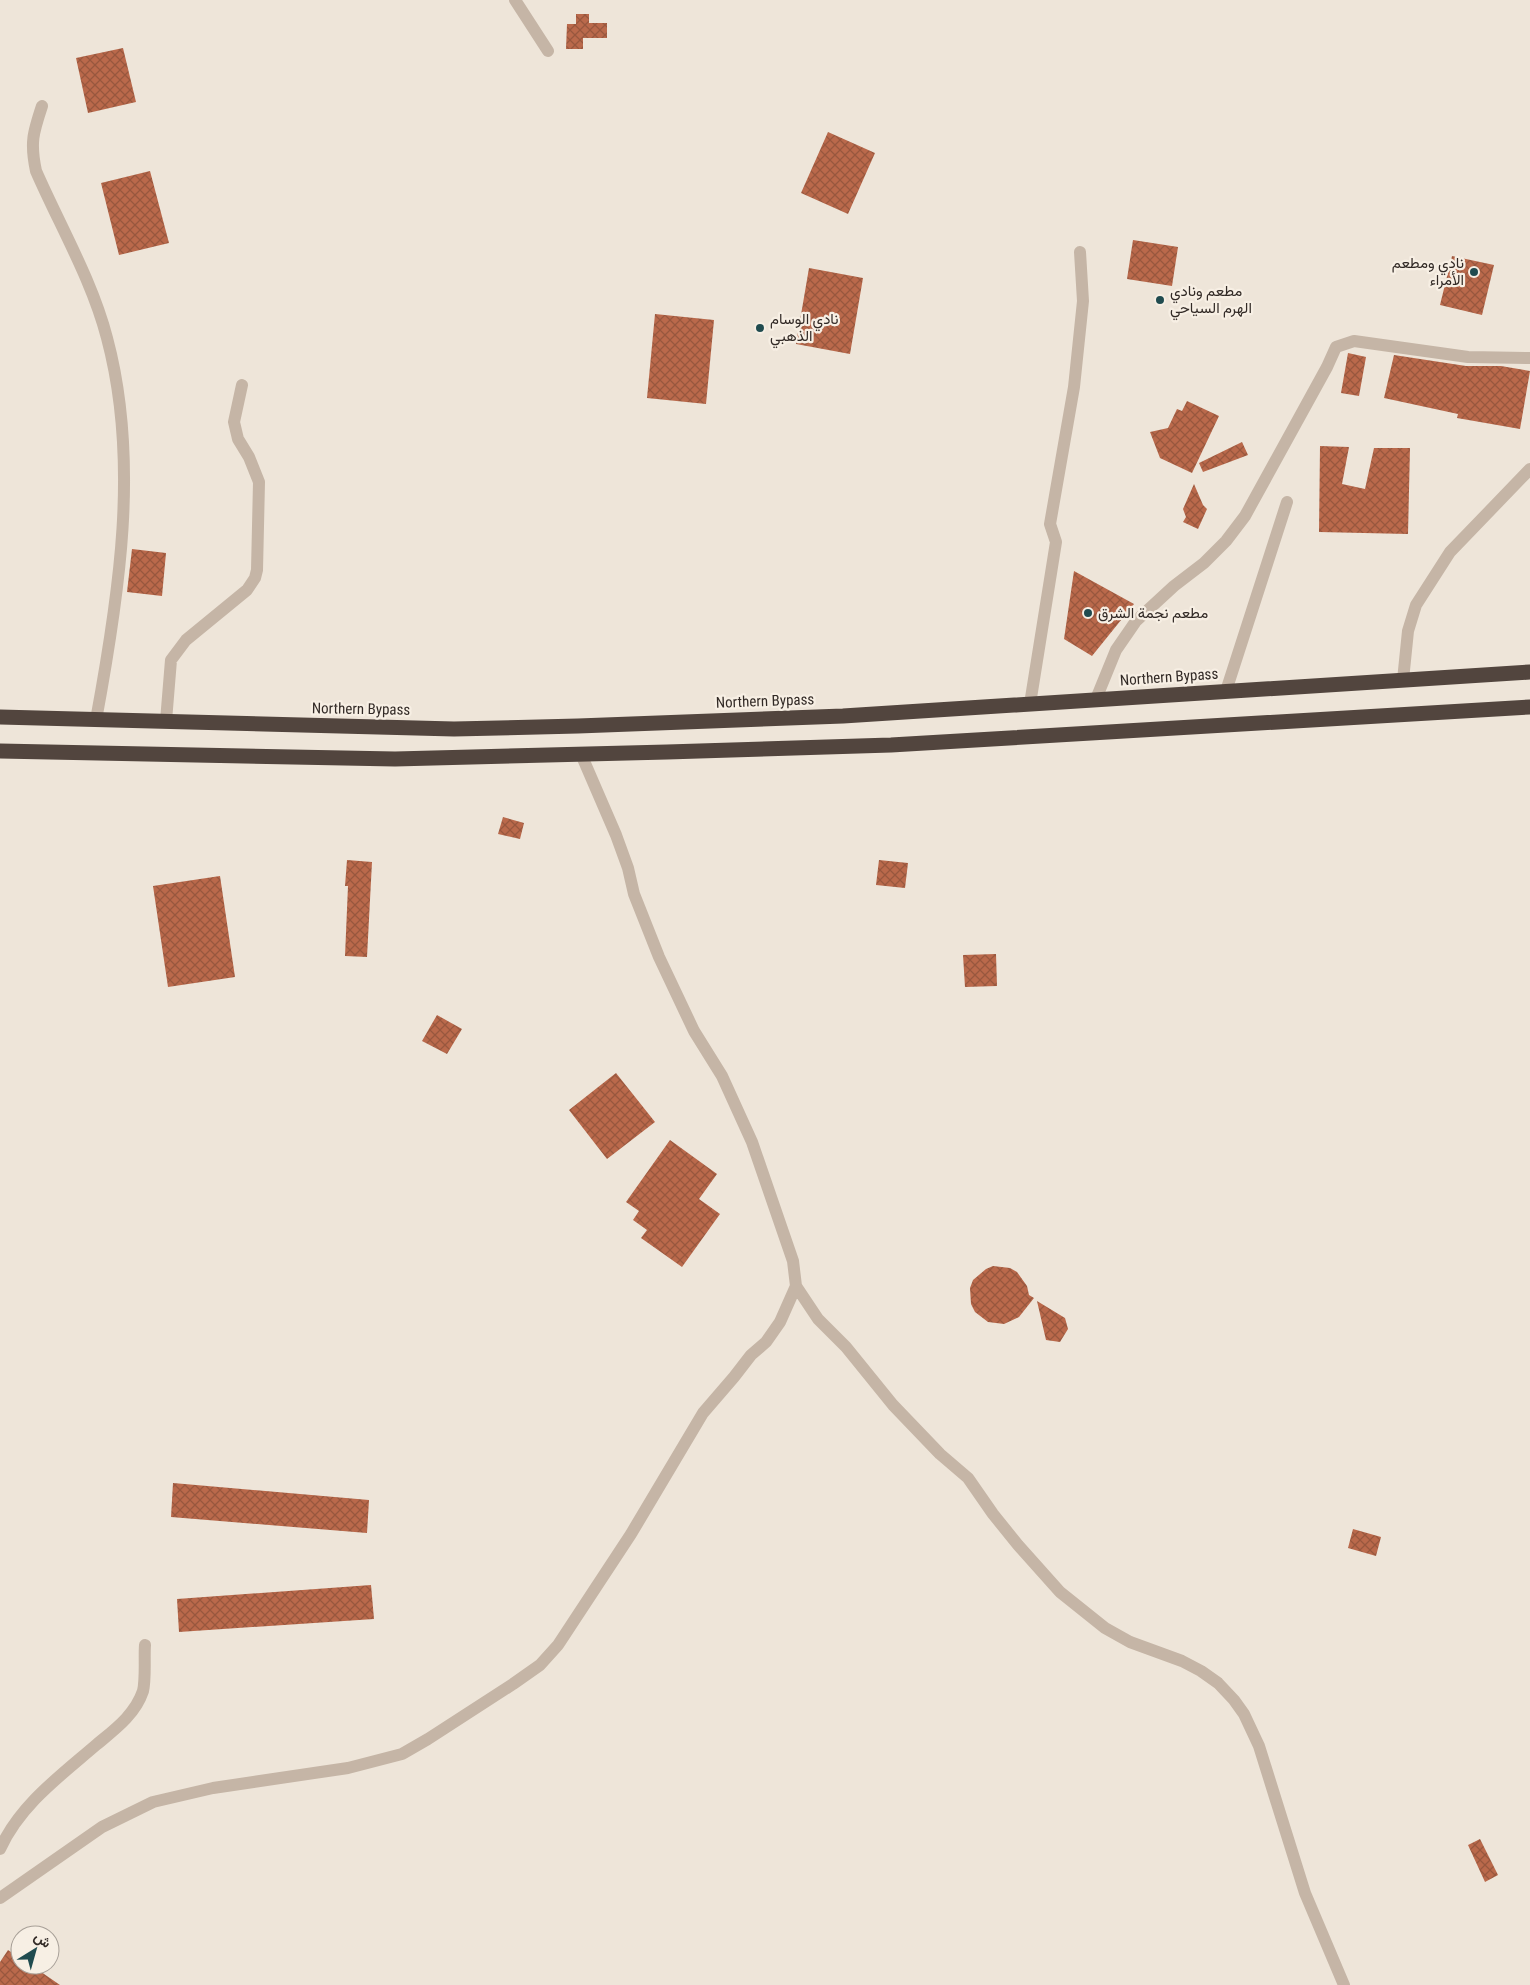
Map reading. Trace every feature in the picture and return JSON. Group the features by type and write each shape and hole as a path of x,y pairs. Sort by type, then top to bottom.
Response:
{"highway":[{"name":"Northern Bypass","path":"0,717 483,728 843,716 1530,672"},
{"path":"0,751 395,759 581,754 891,745 1530,707"}],"street":[{"path":"515,0 548,51"},
{"path":"42,106 32,134 32,153 36,172 89,287 106,336 117,382 122,420 124,460 120,571 96,720"},
{"path":"1030,704 1056,542 1050,524 1074,386 1083,301 1080,252"},
{"path":"1096,699 1116,650 1136,621 1174,586 1204,562 1226,540 1245,516 1327,367 1336,347 1354,341 1468,357 1530,358"},
{"path":"166,721 170,660 186,640 247,590 255,578 257,570 259,482 250,457 238,439 234,422 242,385"},
{"path":"1403,680 1408,631 1416,605 1450,552 1530,469"},
{"path":"1226,691 1287,502"},
{"path":"581,754 616,835 628,868 634,894 659,957 694,1030 722,1076 752,1142 793,1261 796,1286 818,1319 846,1347 893,1404 940,1454 968,1478 992,1514 1060,1592 1105,1628 1130,1642 1182,1661 1201,1671 1218,1683 1234,1700 1244,1714 1260,1746 1306,1893 1344,1985"},
{"path":"0,1898 102,1827 145,1806 179,1795 213,1788 348,1768 402,1754 513,1684 540,1664 558,1645 631,1534 703,1413 751,1355 766,1342 780,1322 796,1286"},
{"path":"0,1849 11,1827 29,1805 128,1717 143,1690 145,1645"}],"building":[{"path":"576,14 589,14 589,23 607,23 607,38 583,38 583,49 566,49 567,24 576,24"},
{"path":"123,48 136,102 88,113 76,58"},
{"path":"828,132 875,153 848,214 801,193"},
{"path":"150,171 169,243 119,255 101,183"},
{"path":"1133,240 1178,247 1172,286 1127,279"},
{"path":"1452,256 1494,265 1482,315 1440,305"},
{"path":"809,268 863,278 850,354 796,344"},
{"path":"655,314 714,320 706,404 647,398"},
{"path":"1348,353 1366,357 1359,396 1341,393"},
{"path":"1394,355 1466,366 1501,366 1530,371 1520,429 1457,418 1458,414 1384,398"},
{"path":"1187,401 1219,416 1192,473 1160,458 1150,432 1168,428 1177,409 1182,411"},
{"path":"1242,442 1248,455 1203,472 1199,463"},
{"path":"1320,446 1349,447 1342,484 1365,489 1374,448 1410,448 1408,534 1319,532"},
{"path":"1194,484 1203,505 1207,509 1198,529 1183,522 1186,517 1183,509"},
{"path":"132,549 166,553 162,596 127,592"},
{"path":"1074,571 1134,604 1092,656 1064,639"},
{"path":"503,817 524,823 520,839 498,834"},
{"path":"347,860 372,862 367,957 345,956 348,886 345,886"},
{"path":"879,860 908,863 905,888 876,885"},
{"path":"220,876 235,977 168,987 153,886"},
{"path":"996,954 997,986 965,987 963,955"},
{"path":"437,1015 462,1029 447,1054 422,1041"},
{"path":"616,1073 655,1122 607,1159 569,1110"},
{"path":"670,1140 717,1174 699,1199 720,1214 682,1267 641,1238 647,1230 633,1220 639,1211 626,1202"},
{"path":"993,1266 1010,1268 1017,1272 1027,1286 1029,1295 1034,1298 1019,1317 1004,1324 988,1322 975,1312 971,1304 970,1288 973,1280 986,1269"},
{"path":"1037,1301 1065,1318 1068,1329 1060,1342 1046,1340"},
{"path":"173,1483 369,1500 367,1533 171,1517"},
{"path":"1353,1529 1381,1537 1376,1556 1348,1548"},
{"path":"371,1585 374,1619 179,1632 177,1599"},
{"path":"1480,1839 1498,1875 1485,1882 1468,1845"},
{"path":"8,1950 10,1951 10,1975 46,1975 60,1985 0,1985 0,1962"}],"place":[{"name":"نادي ومطعم الأمراء","path":"1474,272"},
{"name":"مطعم ونادي الهرم السياحي","path":"1160,300"},
{"name":"نادي الوسام الذهبي","path":"760,328"},
{"name":"مطعم نجمة الشرق","path":"1088,613"}]}
